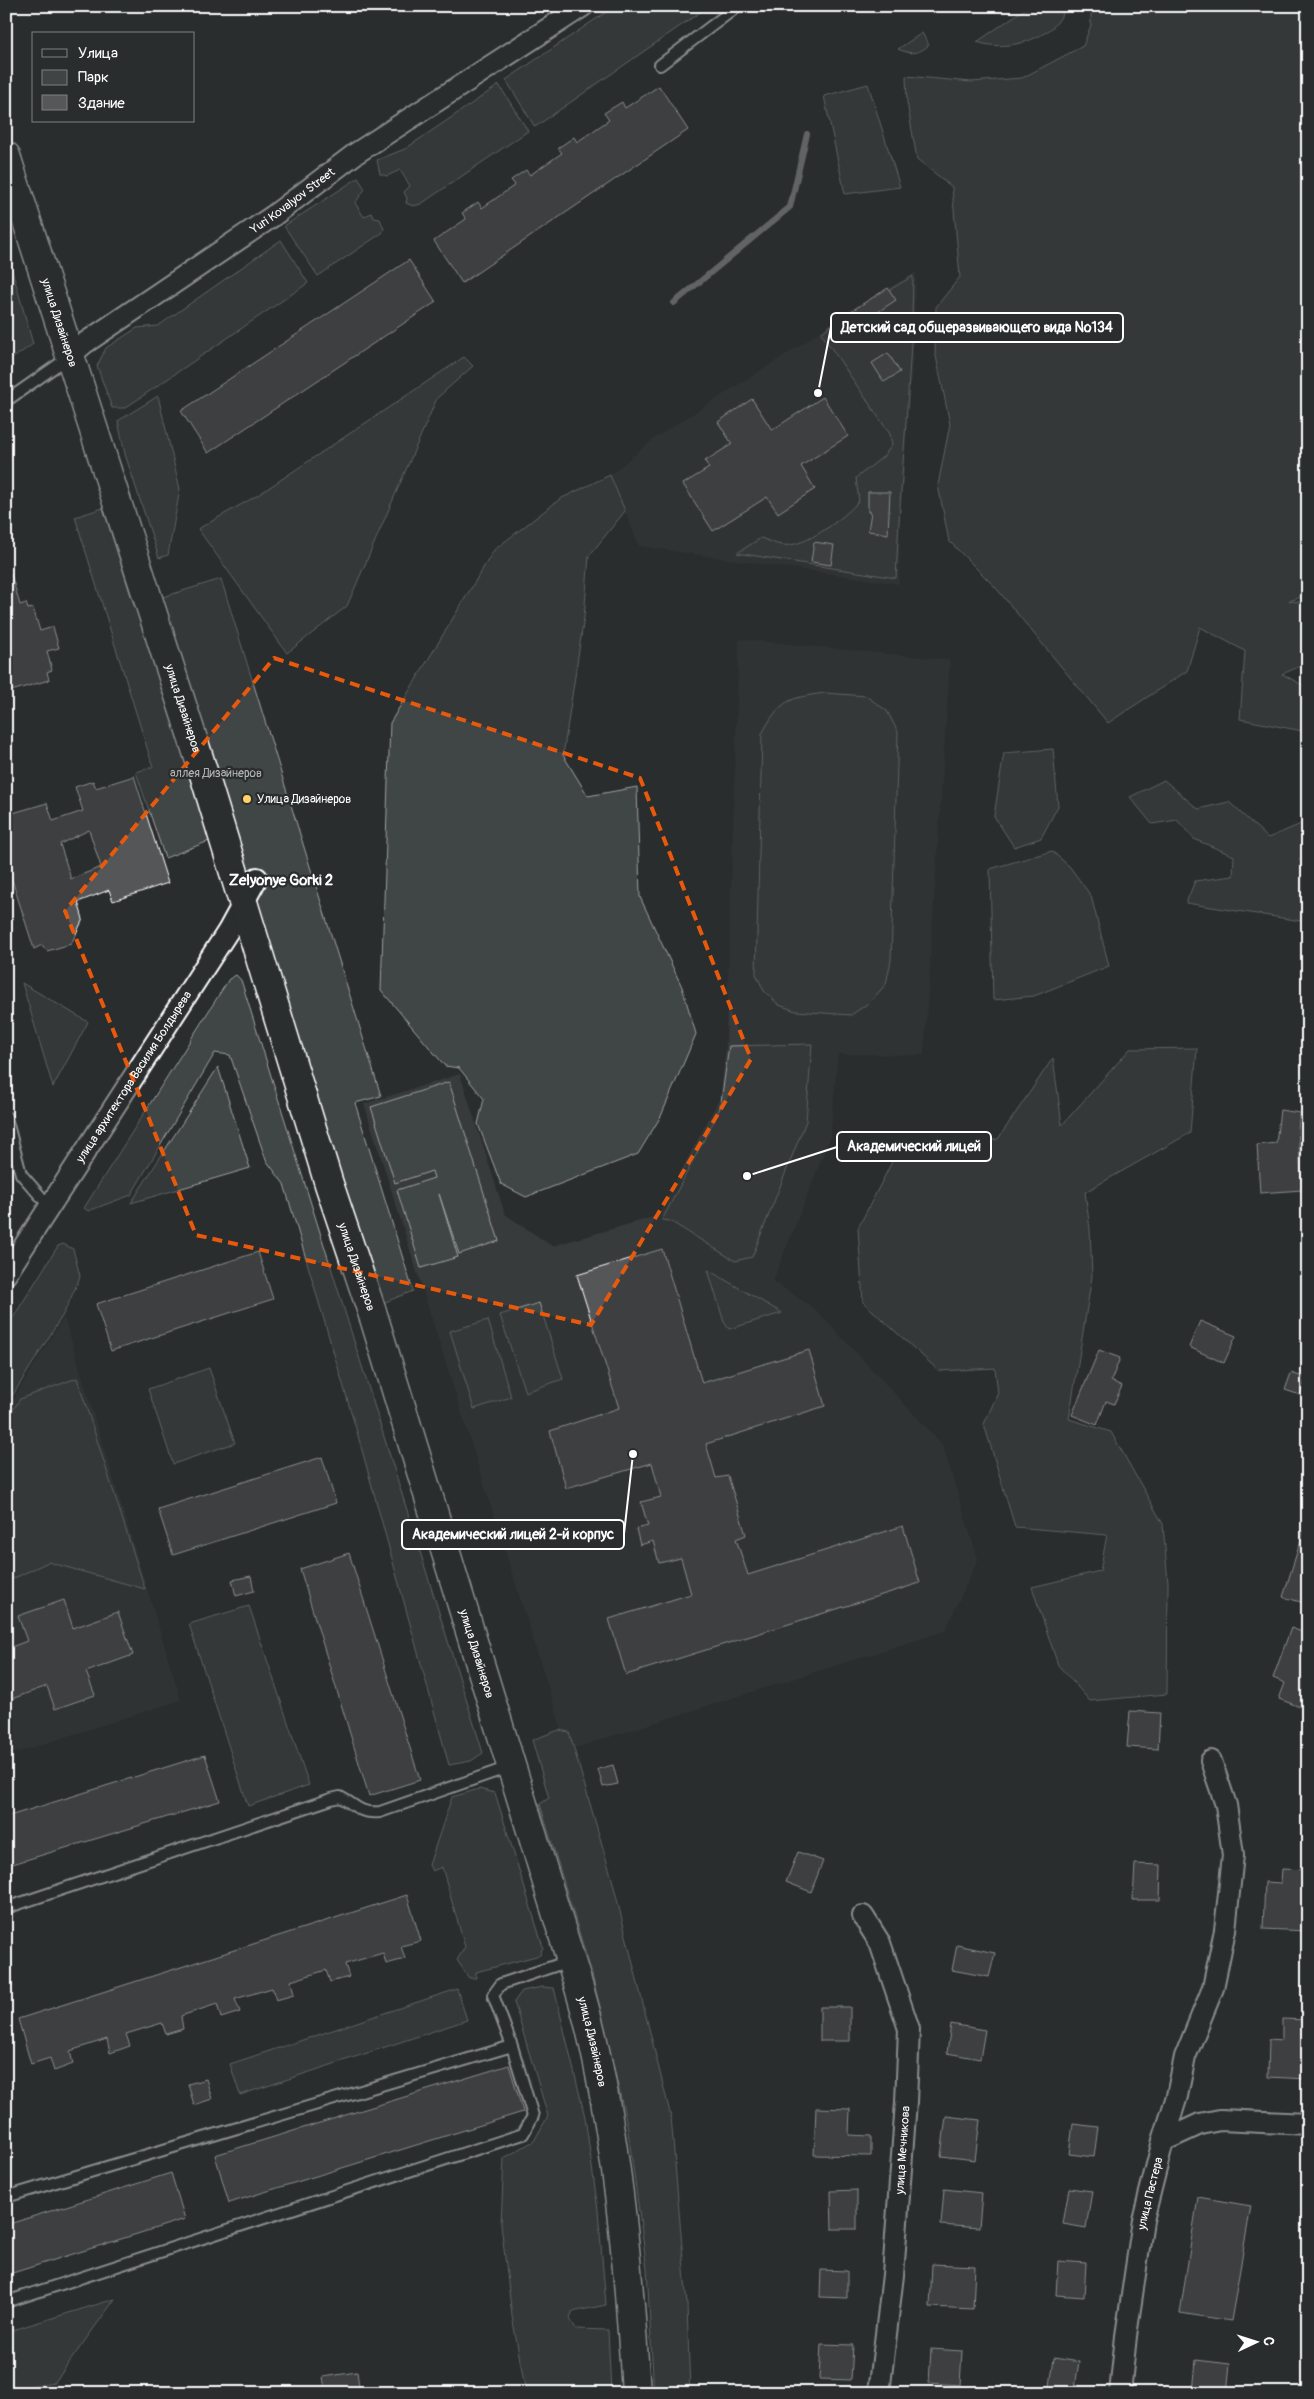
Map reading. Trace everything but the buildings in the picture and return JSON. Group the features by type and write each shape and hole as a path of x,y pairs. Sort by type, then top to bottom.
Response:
{"street":[{"name":"Yuri Kovalyov Street","path":"71,355 85,343 272,216 355,154 582,6"},
{"name":"улица Дизайнеров","path":"6,156 244,902 329,1184 376,1327 571,1960 593,2040 609,2122 622,2214 636,2393"},
{"name":"улица архитектора Василия Болдырева","path":"6,1274 48,1206 228,931 257,878"},
{"path":"1163,2141 1177,2096 1185,2057 1213,1988 1224,1930 1233,1855 1226,1805 1211,1761"},
{"name":"улица Мечникова","path":"863,1916 880,1943 909,2030 906,2102 893,2274 879,2393"},
{"name":"улица Пастера","path":"1120,2393 1142,2220 1163,2141 1200,2124 1220,2120 1308,2124"}],"lane":[{"path":"660,65 738,6"},
{"name":"Yuri Kovalyov Street","path":"6,401 71,355"},
{"path":"6,1118 21,1174 48,1206"},
{"path":"6,1908 331,1799 340,1797 358,1810 367,1813 380,1812 512,1766"},
{"path":"6,2302 523,2134 533,2116 512,2046 493,1995 501,1984 571,1960"},
{"path":"6,2197 512,2046"}],"highlighted area":[{"path":"274,658 640,778 751,1059 591,1325 196,1235 65,911"}],"shaded area":[{"path":"916,272 914,340 900,522 899,584 639,546 610,475 655,438 807,341 842,314"},
{"path":"739,639 950,660 924,1055 838,1054 830,1138 773,1281 815,1309 942,1444 978,1559 945,1631 568,1750 364,1104 460,1074 505,1214 552,1246 657,1216 721,1096 726,1045"},
{"path":"64,1317 181,1700 6,1756 6,1411"}],"green space":[{"path":"615,6 709,6 535,127 506,80"},
{"path":"1029,6 1067,6 1051,29 1040,36 1023,42 1004,45 977,42"},
{"path":"1091,6 1308,7 1308,595 1289,601 1308,603 1308,663 1282,674 1308,688 1308,732 1240,719 1245,651 1200,627 1187,671 1108,723 996,588 949,541 938,485 950,424 935,351 936,307 960,277 952,187 917,159 907,102 906,76 971,82 1022,78 1083,46 1091,25"},
{"path":"922,33 929,45 925,48 915,53 898,49"},
{"path":"868,84 900,187 845,194 824,96"},
{"path":"499,85 528,131 421,204 413,206 406,203 407,198 404,192 410,186 400,170 387,176 380,174 377,160 405,149"},
{"path":"358,178 365,189 355,203 364,217 371,213 374,218 380,219 384,229 382,233 318,276 284,226"},
{"path":"281,240 308,283 125,408 112,408 97,366 106,348 137,328 158,326"},
{"path":"6,249 33,344 6,363"},
{"path":"913,276 896,578 737,553 761,538 786,545 803,541 829,527 859,501 856,478 884,456 892,445 890,434 821,333 835,322"},
{"path":"464,357 473,366 437,398 347,606 287,653 198,529 258,495"},
{"path":"158,396 180,489 168,555 159,558 125,454 118,421"},
{"path":"610,475 625,511 589,556 584,617 563,755 588,796 637,787 640,897 682,987 696,1034 661,1116 638,1154 526,1197 501,1184 478,1124 484,1099 459,1068 445,1066 381,990 390,723 494,550 560,499"},
{"name":"аллея Дизайнеров","path":"103,508 134,606 221,579 381,1096 355,1103 413,1291 380,1304 230,833 165,858 136,772 153,767 75,517"},
{"path":"825,693 866,696 887,711 898,732 891,960 886,984 870,1002 851,1015 796,1011 779,1005 764,991 756,974 762,734 774,714 786,703 794,699"},
{"path":"1053,749 1058,806 1041,838 1014,847 994,816 1004,753"},
{"path":"1164,780 1198,809 1229,802 1268,838 1308,821 1308,850 1299,860 1308,866 1308,922 1186,903 1195,881 1233,876 1234,856 1194,839 1177,820 1152,824 1130,797"},
{"path":"1052,851 1070,867 1091,896 1109,966 1034,996 993,1000 990,869"},
{"path":"236,975 241,980 483,1753 471,1761 449,1765 357,1432 284,1184 266,1160 230,1055 215,1053 131,1195 88,1211 84,1208 229,979"},
{"path":"22,983 88,1022 53,1087"},
{"path":"812,1044 806,1121 752,1257 735,1261 670,1221 662,1220 720,1109 729,1046"},
{"path":"1197,1048 1190,1133 1085,1192 1090,1229 1092,1276 1069,1419 1111,1432 1163,1524 1168,1583 1167,1694 1090,1701 1058,1665 1032,1587 1100,1571 1107,1535 1015,1527 984,1424 998,1393 995,1368 939,1371 863,1302 858,1228 894,1158 998,1139 1053,1058 1062,1125 1130,1049"},
{"path":"218,1067 250,1168 131,1203"},
{"path":"449,1082 499,1241 459,1254 439,1194 458,1257 421,1268 397,1190 434,1178 432,1171 395,1183 371,1107"},
{"path":"63,1244 73,1249 80,1276 78,1282 64,1313 6,1406 6,1329 58,1246"},
{"path":"708,1270 782,1313 729,1329 724,1322"},
{"path":"539,1303 563,1379 525,1392 500,1315"},
{"path":"488,1320 511,1397 474,1409 450,1331"},
{"path":"209,1368 235,1443 173,1464 148,1389"},
{"path":"77,1378 145,1589 48,1562 6,1582 6,1421 20,1399"},
{"path":"249,1606 309,1785 248,1806 189,1624"},
{"path":"559,1730 569,1732 612,1879 671,2117 687,2305 690,2393 654,2393 647,2269 627,2124 592,1974 540,1804 549,1798 532,1740"},
{"path":"479,1789 495,1793 543,1947 540,1955 476,1972 476,1978 469,1978 457,1960 465,1947 442,1867 432,1871 429,1865 452,1797"},
{"path":"542,1987 554,1988 585,2117 598,2210 606,2305 572,2312 570,2319 576,2329 608,2330 611,2393 526,2393 512,2316 501,2224 504,2158 534,2141 548,2116 514,2002 522,1991"},
{"path":"457,1989 467,2020 240,2095 230,2064"},
{"path":"115,2299 55,2382 6,2389 6,2332"}],"waterway":[{"path":"674,303 790,207 807,134"}],"place":[{"name":"Детский сад общеразвивающего вида №134","path":"818,393"},
{"name":"Улица Дизайнеров","path":"247,799"},
{"name":"Академический лицей","path":"747,1176"},
{"name":"Академический лицей 2-й корпус","path":"633,1454"}],"district":[{"name":"Zelyonye Gorki 2","path":"281,880"}]}
